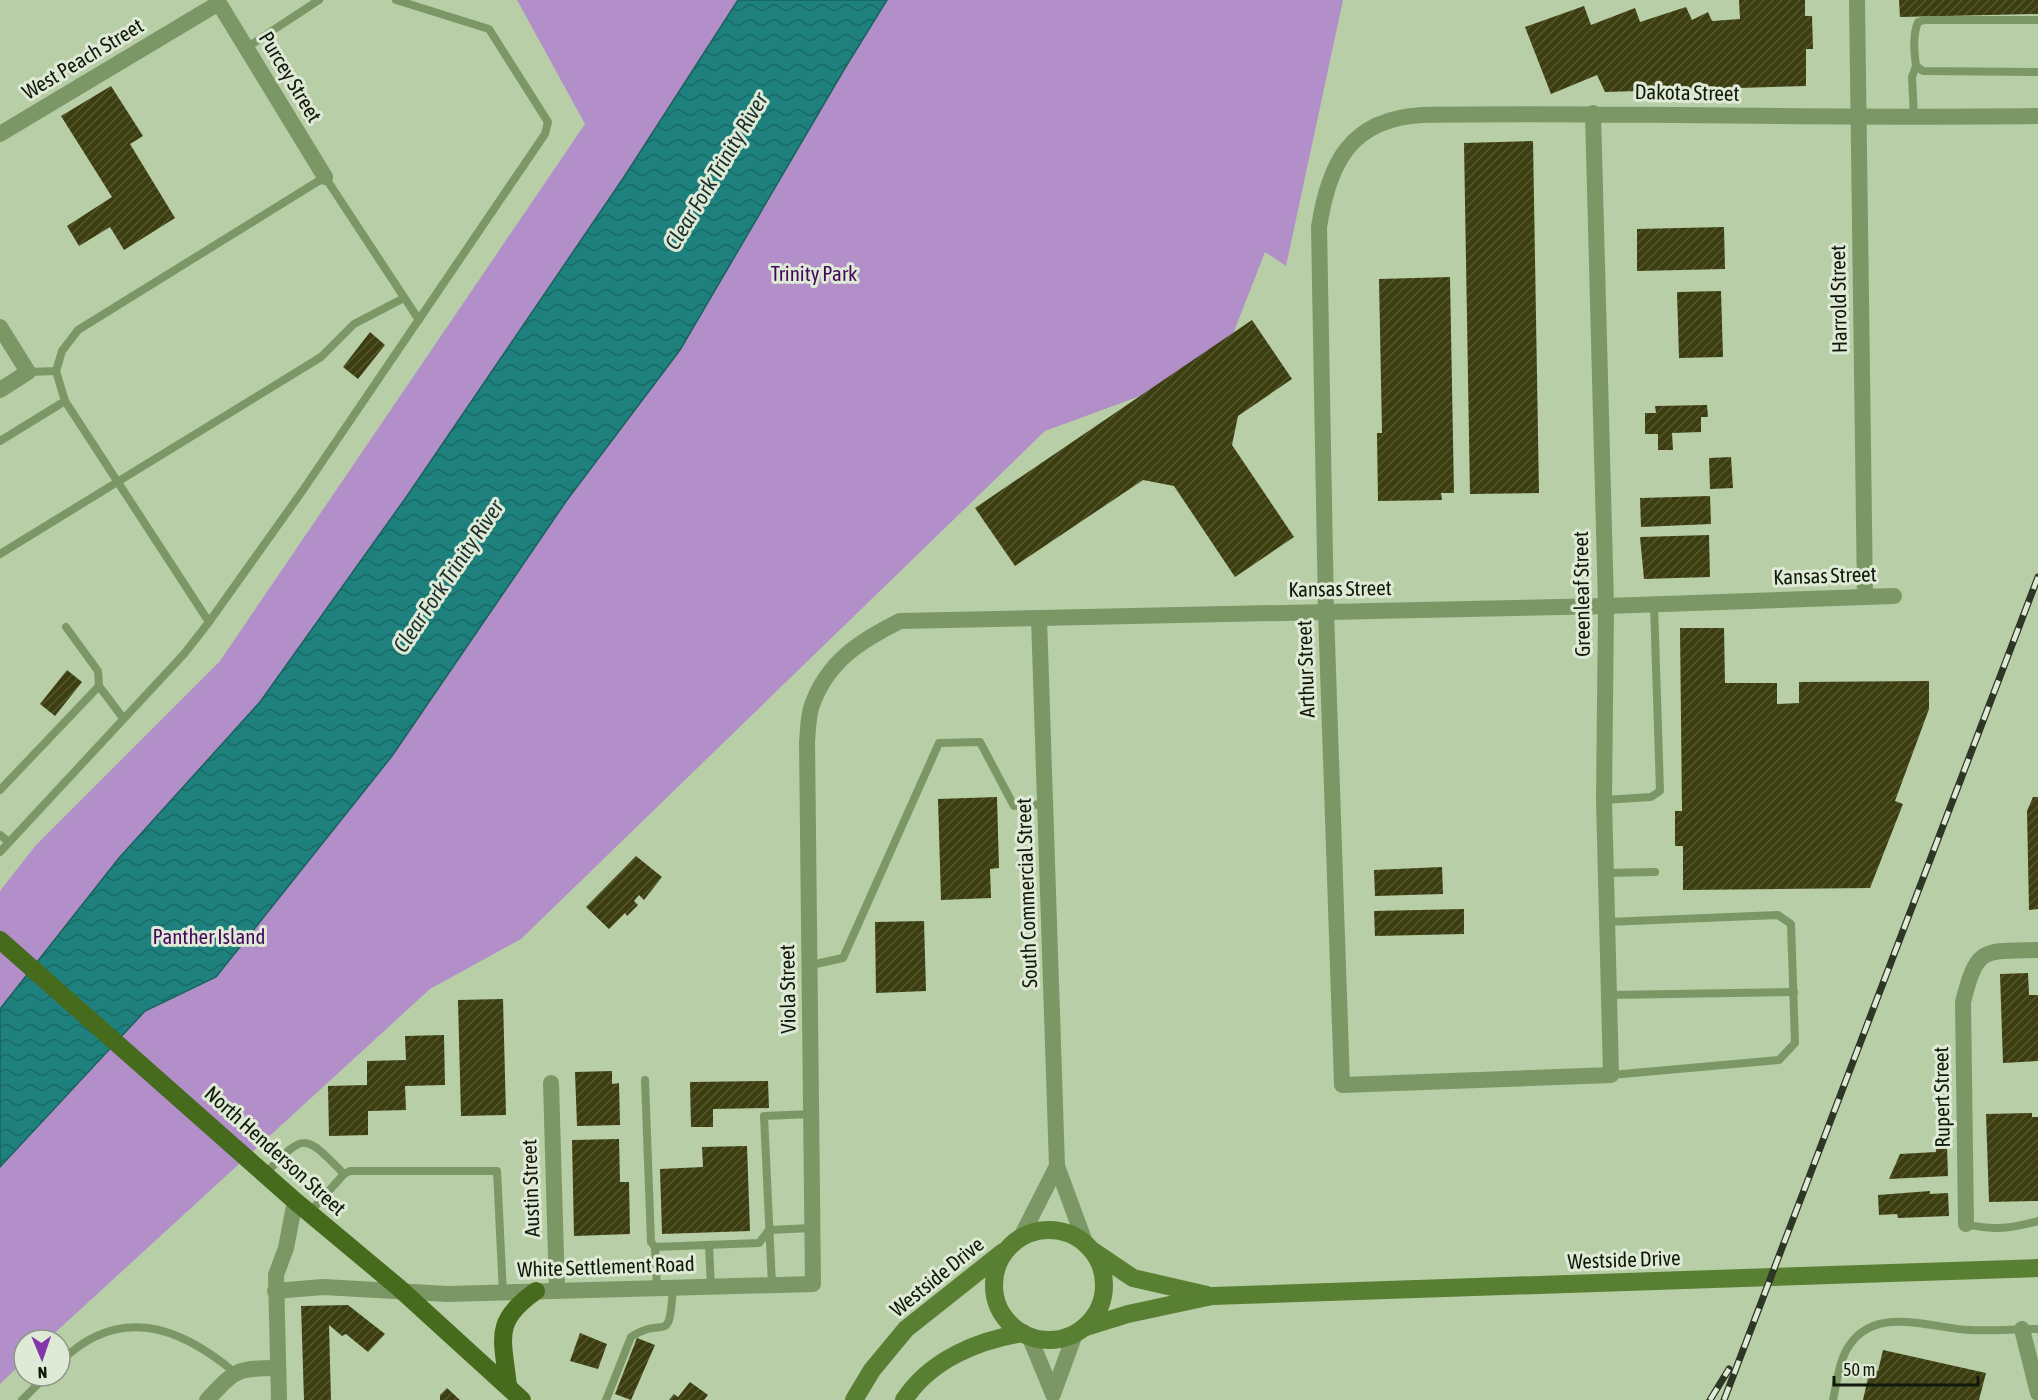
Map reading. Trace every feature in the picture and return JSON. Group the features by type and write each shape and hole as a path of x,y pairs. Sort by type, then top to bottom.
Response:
{"main road":[{"name":"North Henderson Street","path":"0,940 302,1207 520,1395"},
{"path":"1054,1230 1069,1234 1090,1248 1104,1278 1104,1294 1099,1309 1079,1331 1061,1339 1043,1340 1026,1335 1011,1325 1000,1312 994,1295 994,1277 999,1260 1014,1244 1038,1231 1054,1230"},
{"name":"Westside Drive","path":"854,1400 872,1370 906,1329 1014,1244"},
{"name":"Westside Drive","path":"1090,1248 1133,1278 1212,1296"},
{"name":"Westside Drive","path":"1079,1331 1128,1314 1212,1296 2038,1268"},
{"path":"520,1395 503,1332 505,1322 517,1305 536,1291"},
{"path":"904,1400 930,1372 951,1357 980,1342 1026,1335"}],"street":[{"name":"Harrold Street","path":"1857,0 1865,597"},
{"name":"Purcey Street","path":"218,1 326,177"},
{"name":"West Peach Street","path":"0,135 218,1"},
{"name":"Dakota Street","path":"1344,149 1381,122 1402,117 1593,113 1860,119 2038,116"},
{"name":"Greenleaf Street","path":"1593,113 1606,606 1604,800 1611,1075"},
{"name":"Arthur Street","path":"1344,149 1327,186 1319,227 1326,611 1342,1085 1611,1075"},
{"path":"0,327 28,372 0,390"},
{"name":"Kansas Street","path":"817,695 827,675 862,641 900,621 1606,606 1894,596"},
{"name":"South Commercial Street","path":"1039,618 1047,804 1057,1166 1090,1248"},
{"name":"Viola Street","path":"813,1284 807,742 811,707 817,695"},
{"name":"Rupert Street","path":"1966,1224 1963,1002 1971,969 1983,956 1996,951 2038,950"},
{"name":"Austin Street","path":"551,1083 557,1291"},
{"name":"South Commercial Street","path":"1014,1244 1057,1166"},
{"path":"279,1400 276,1275 302,1207"},
{"name":"White Settlement Road","path":"275,1291 323,1287 448,1294 813,1284"},
{"path":"2030,1329 2038,1393"},
{"path":"1026,1335 1053,1394 1079,1331"},
{"path":"207,1400 234,1372 249,1368 278,1368"}],"lane":[{"path":"246,48 319,0"},
{"path":"0,852 184,654 419,320 545,134 548,122 489,29 396,0"},
{"path":"1914,118 1912,78 1916,66 1918,22 1925,20 2038,20"},
{"path":"1916,66 1923,71 2038,72"},
{"path":"208,622 65,401 56,371 62,351 78,330 326,177 419,320"},
{"path":"0,554 321,357 354,324 405,298"},
{"path":"28,372 56,371"},
{"path":"0,441 65,401"},
{"path":"1604,800 1652,797 1660,791 1654,604"},
{"path":"66,627 98,670 99,686 123,718"},
{"path":"0,790 99,686"},
{"path":"811,965 843,958 939,743 980,742 1014,806 1047,804"},
{"path":"0,835 9,842"},
{"path":"1606,873 1655,872"},
{"path":"1607,922 1778,915 1791,924 1794,992 1795,1043 1779,1060 1611,1075"},
{"path":"1609,995 1794,992"},
{"path":"606,1400 632,1337 640,1331 666,1327 671,1321 655,1247 651,1242 645,1080"},
{"path":"772,1285 764,1116 812,1114"},
{"path":"266,1174 295,1144 306,1142 313,1145 344,1174"},
{"path":"302,1207 350,1171 497,1171 503,1293"},
{"path":"1966,1224 1988,1230 2010,1228 2038,1221"},
{"path":"655,1247 759,1243 770,1230 813,1228"},
{"path":"709,1245 711,1287"},
{"path":"1833,1400 1844,1356 1851,1343 1865,1331 1879,1324 1919,1322 1967,1330 2030,1329"},
{"path":"72,1350 77,1345 113,1328 149,1329 178,1334 208,1350 234,1372"},
{"path":"22,1400 34,1388"}],"green space":[{"name":"Trinity Park","path":"517,0 1343,0 1286,266 1265,252 1233,334 1143,395 1045,431 521,939 430,989 60,1328 12,1328 12,1372 0,1384 0,891 36,845 220,661 585,124"}],"water":[{"name":"Clear Fork Trinity River","path":"738,0 887,0 680,350 567,500 392,756 216,977 145,1011 0,1167 0,1009 119,858 260,702 407,496 624,177"}],"building":[{"path":"1739,0 1805,0 1805,16 1812,16 1813,49 1806,49 1806,86 1605,92 1597,75 1551,94 1525,27 1584,6 1591,25 1635,8 1640,22 1686,7 1692,20 1708,12 1712,21 1740,19"},
{"path":"1899,0 2038,0 2038,14 1900,17"},
{"path":"111,86 143,136 130,144 175,218 124,250 110,227 79,246 67,226 112,197 61,116"},
{"path":"1533,141 1539,493 1470,494 1464,143"},
{"path":"1724,227 1725,269 1637,271 1637,229"},
{"path":"1450,277 1454,493 1441,493 1442,500 1378,501 1377,433 1382,433 1379,279"},
{"path":"1721,291 1723,357 1679,358 1677,292"},
{"path":"1252,320 1292,379 1238,416 1232,445 1294,537 1235,577 1174,486 1143,480 1015,566 975,508"},
{"path":"370,332 385,345 358,379 343,367"},
{"path":"1707,405 1708,417 1701,417 1701,432 1672,433 1673,450 1658,450 1658,434 1645,434 1645,413 1656,413 1655,406"},
{"path":"1731,457 1733,488 1710,489 1709,458"},
{"path":"1710,496 1711,524 1641,527 1640,498"},
{"path":"1709,535 1710,577 1644,579 1640,537"},
{"path":"1680,628 1724,628 1725,683 1777,683 1777,704 1799,703 1799,682 1929,681 1929,709 1895,801 1903,804 1870,888 1683,890 1683,846 1675,846 1675,811 1682,811"},
{"path":"67,670 82,682 55,716 40,704"},
{"path":"997,797 999,868 990,869 991,898 941,900 938,799"},
{"path":"2033,797 2038,797 2038,909 2029,910 2027,811"},
{"path":"636,856 662,877 644,900 639,895 634,901 638,905 627,916 625,913 609,929 586,907"},
{"path":"1442,867 1443,894 1375,896 1374,870"},
{"path":"1464,909 1464,934 1375,936 1374,911"},
{"path":"924,921 926,991 876,993 875,922"},
{"path":"2028,973 2029,995 2038,995 2038,1061 2003,1063 2000,974"},
{"path":"503,999 506,1115 461,1116 458,1000"},
{"path":"444,1035 445,1085 405,1086 406,1110 368,1111 368,1135 329,1136 328,1086 367,1085 367,1061 406,1060 405,1036"},
{"path":"612,1071 612,1084 619,1083 620,1125 577,1126 575,1072"},
{"path":"768,1081 769,1108 713,1109 713,1127 691,1127 690,1082"},
{"path":"2032,1113 2032,1117 2038,1117 2038,1201 1989,1202 1986,1114"},
{"path":"619,1139 620,1182 629,1182 630,1234 574,1236 572,1140"},
{"path":"747,1146 750,1231 662,1234 660,1169 703,1167 702,1147"},
{"path":"1936,1146 1947,1146 1948,1176 1889,1179 1900,1154 1936,1152"},
{"path":"1930,1191 1930,1194 1948,1193 1949,1216 1898,1218 1897,1214 1879,1215 1878,1195"},
{"path":"348,1305 385,1334 368,1352 346,1334 342,1336 329,1325 331,1400 304,1400 301,1306"},
{"path":"580,1333 607,1344 598,1369 570,1361"},
{"path":"637,1338 655,1345 631,1400 615,1394"},
{"path":"1883,1350 1986,1373 1979,1400 1863,1400 1870,1369 1878,1371"},
{"path":"690,1382 708,1395 704,1400 669,1400 674,1394 678,1397"},
{"path":"447,1388 460,1400 440,1400 440,1395"}],"railway":[{"path":"1724,1400 2038,577"},
{"path":"1710,1400 1729,1369"}],"park label":[{"name":"Panther Island","path":"209,937"}]}
